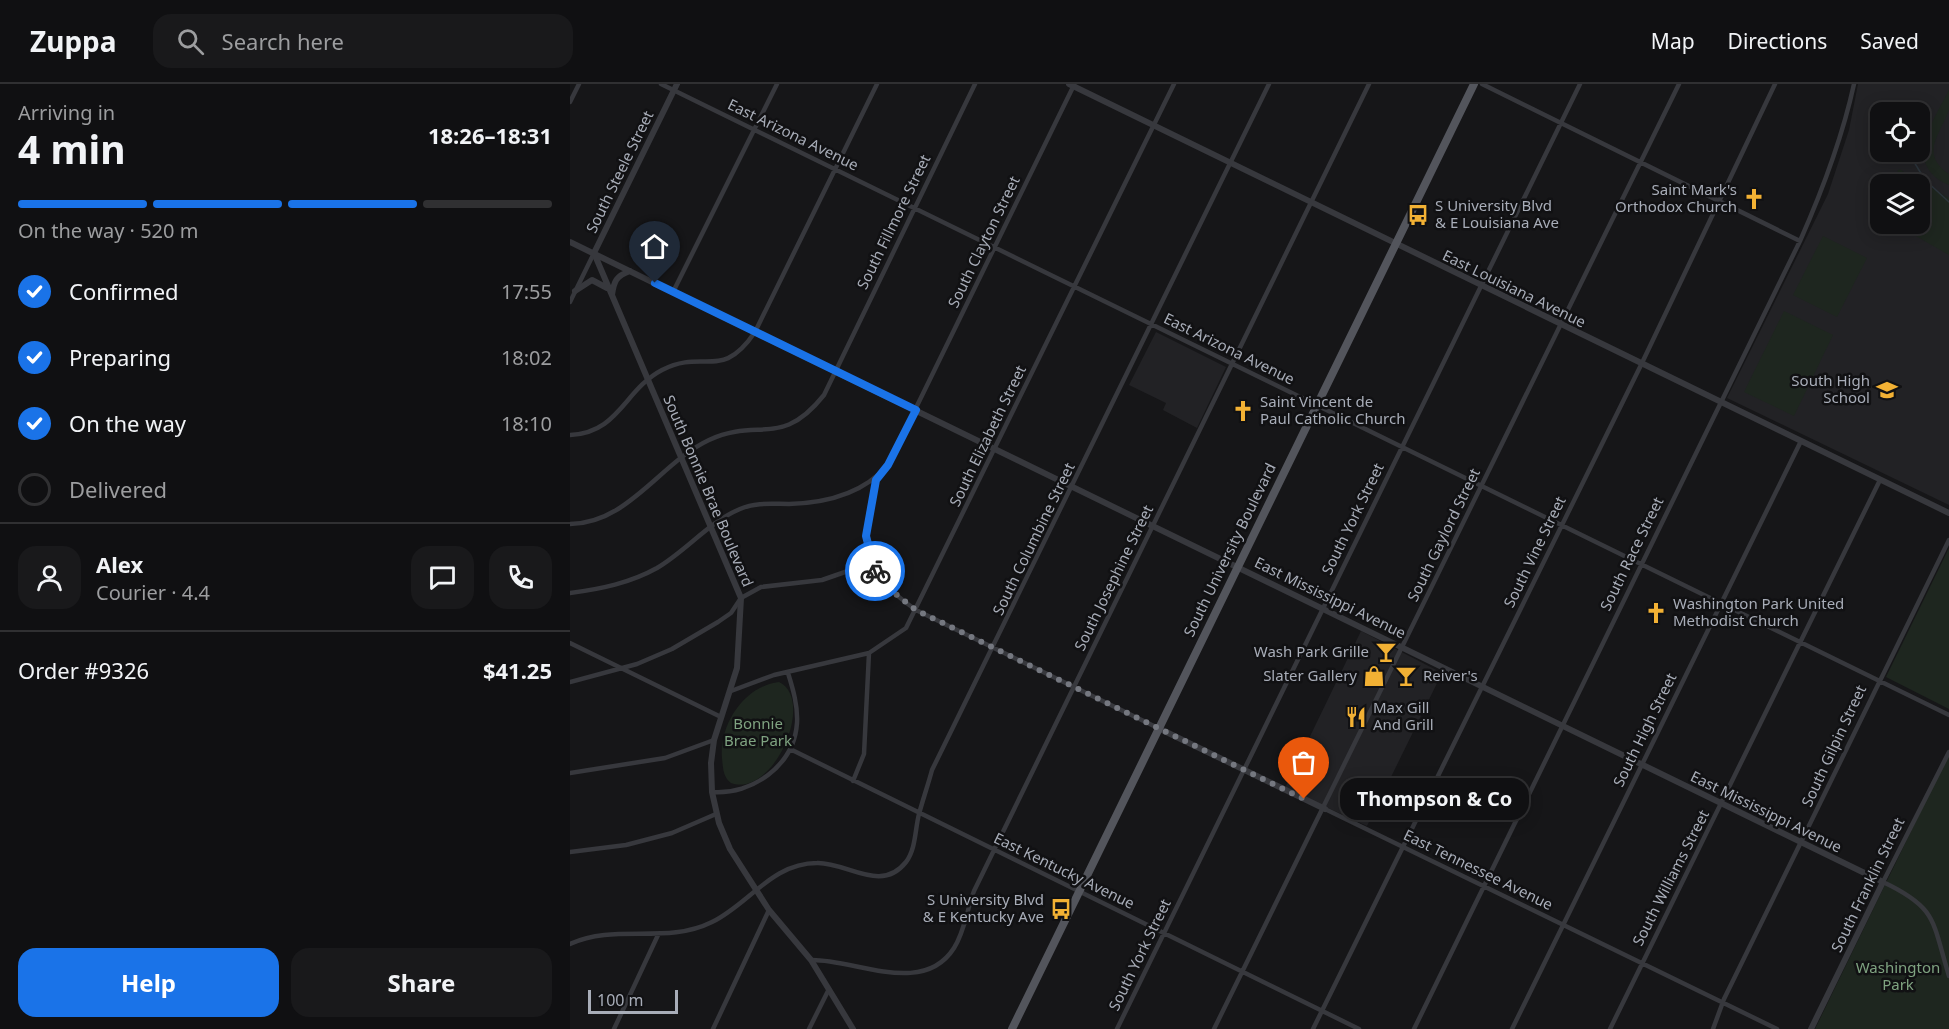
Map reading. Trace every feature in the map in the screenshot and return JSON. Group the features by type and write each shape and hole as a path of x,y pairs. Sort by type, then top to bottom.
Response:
{"main road":[{"name":"South University Boulevard","path":"1012,1029 1474,84"}],"street":[{"path":"570,102 579,84"},
{"name":"East Arizona Avenue","path":"661,84 675,87 754,130 1949,715"},
{"path":"673,292 777,84"},
{"path":"570,435 587,434 609,423 648,380 661,370 692,360 720,362 734,357 755,332 877,84"},
{"name":"South Fillmore Street","path":"570,524 581,524 621,508 681,458 708,440 728,433 780,429 796,422 811,410 824,395 975,84"},
{"name":"South Elizabeth Street","path":"730,691 757,680 869,653 906,628 1174,84"},
{"name":"South Columbine Street","path":"756,888 788,869 818,862 872,877 891,874 906,862 913,846 919,814 932,770 1074,487 1269,84"},
{"name":"South Josephine Street","path":"811,960 832,960 868,969 911,973 936,965 955,947 970,901 994,850 1369,84"},
{"path":"1482,84 1800,241"},
{"name":"South York Street","path":"1117,1029 1580,84"},
{"name":"South Gaylord Street","path":"1214,1029 1325,809 1679,84"},
{"name":"South Vine Street","path":"1313,1029 1641,365 1775,84"},
{"name":"South Race Street","path":"1414,1029 1800,241 1826,184 1844,128 1854,84"},
{"name":"East Louisiana Avenue","path":"1072,85 1641,365 1949,513"},
{"name":"South Clayton Street","path":"876,480 888,465 916,410 1072,85"},
{"name":"South Steele Street","path":"570,302 675,87"},
{"name":"East Mississippi Avenue","path":"570,242 1916,898 1929,914 1949,975"},
{"name":"South Bonnie Brae Boulevard","path":"594,253 741,598 737,668 714,740 712,792 716,814 730,849 769,910 811,960 853,1029"},
{"path":"575,291 587,281 592,280 610,293 616,279 630,271"},
{"name":"South High Street","path":"1512,1029 1565,926 1641,764 1801,441"},
{"path":"570,593 612,587 658,567 739,509 753,505 820,502 846,495 876,480"},
{"name":"East Tennessee Avenue","path":"876,480 866,536 871,563 876,574 888,588 916,610 1777,1029"},
{"name":"South Williams Street","path":"1610,1029 1880,480"},
{"name":"South Gilpin Street","path":"1713,1029 1878,681 1949,540"},
{"path":"570,682 637,664 706,630 731,613 741,598 761,587 822,580 871,563"},
{"path":"570,643 721,717"},
{"path":"853,781 864,754 869,653"},
{"path":"712,792 735,792 756,784 771,772 790,749 796,731 797,711 788,673"},
{"path":"570,773 665,758 714,740"},
{"name":"East Kentucky Avenue","path":"790,749 1359,1029"},
{"name":"South Franklin Street","path":"1811,1029 1949,752"},
{"path":"570,852 626,845 675,832 716,814"},
{"path":"570,944 604,933 658,935 679,933 713,922 756,888"},
{"path":"712,1029 769,910"},
{"path":"614,1029 658,935"},
{"path":"809,1029 829,989"}],"shaded area":[{"path":"1858,84 1949,84 1949,505 1727,398 1828,194 1849,130"},
{"path":"1156,332 1226,367 1197,428 1163,410 1166,403 1129,385"},
{"path":"1361,631 1442,673 1367,826 1285,788"}],"green space":[{"path":"1949,90 1949,109 1934,151 1940,166 1949,174 1949,185 1935,176 1926,162 1930,162 1930,128"},
{"path":"1899,169 1908,174 1896,174"},
{"path":"1930,187 1949,198 1949,255 1912,234 1930,234"},
{"path":"1823,236 1867,258 1837,317 1793,295"},
{"path":"1784,311 1833,335 1794,416 1744,392"},
{"path":"1949,548 1949,709 1886,677"},
{"name":"Bonnie Brae Park","path":"779,682 789,692 793,707 791,725 785,744 775,762 762,776 747,784 731,783 725,775 722,758 722,745 729,721 736,709 755,691"},
{"name":"Washington Park","path":"1949,753 1949,1029 1815,1029"}],"waterway":[{"path":"1914,162 1925,180 1949,202"}],"way so far":[{"path":"875,571 888,588 916,610 1304,799"}],"place":[{"name":"Saint Mark's Orthodox Church","path":"1754,199"},
{"name":"S University Blvd & E Louisiana Ave","path":"1418,215"},
{"name":"South High School","path":"1887,390"},
{"name":"Saint Vincent de Paul Catholic Church","path":"1243,411"},
{"name":"Washington Park United Methodist Church","path":"1656,613"},
{"name":"Wash Park Grille","path":"1386,652"},
{"name":"Slater Gallery","path":"1374,676"},
{"name":"Reiver's","path":"1406,676"},
{"name":"Max Gill And Grill","path":"1356,717"},
{"name":"Thompson & Co","path":"1304,799"},
{"name":"S University Blvd & E Kentucky Ave","path":"1061,909"}],"route":[{"path":"655,283 916,410 888,465 876,480 868,514 866,536 868,554 875,571"}]}
